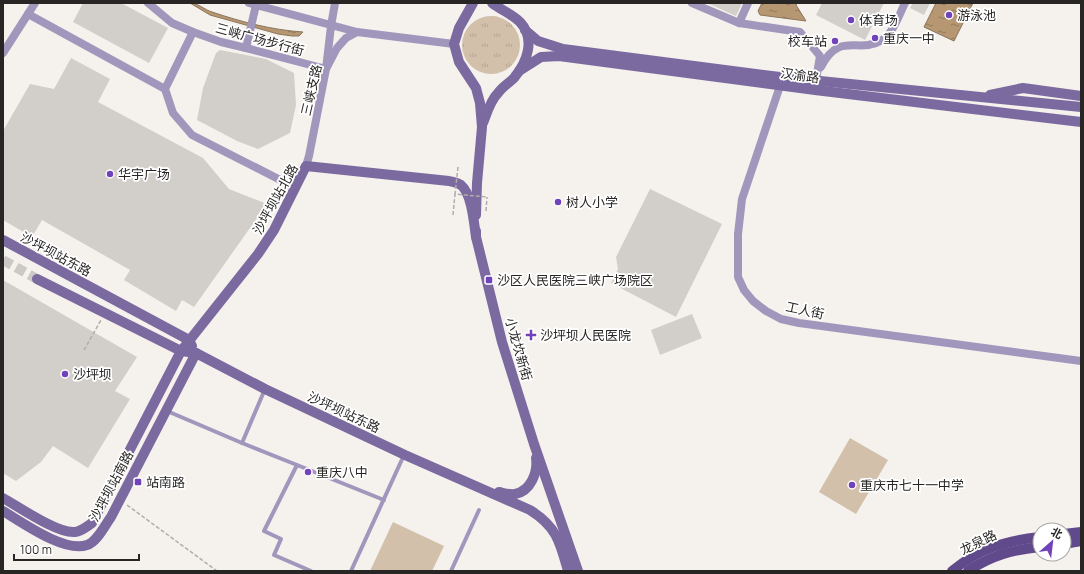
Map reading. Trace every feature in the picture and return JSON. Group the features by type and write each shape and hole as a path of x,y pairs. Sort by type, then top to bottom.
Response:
{"main road":[{"path":"454,44 459,28 473,3"},
{"path":"492,3 515,18 521,23 525,30"},
{"name":"小龙坎新街","path":"482,127 492,101 497,93 513,79 524,62 529,46 529,39 525,30"},
{"name":"汉渝路","path":"525,30 538,41 563,49 780,77 817,77 978,97 1081,107"},
{"name":"小龙坎新街","path":"454,44 459,62 476,88 480,103 482,127 477,183 476,237 502,342 534,444 578,571"},
{"name":"汉渝路","path":"519,71 541,57 559,56 780,86 1081,122"},
{"path":"978,97 1023,88 1081,96"},
{"name":"沙坪坝站北路","path":"181,352 258,254 274,230 306,166 449,181 460,184 464,188 469,198 476,237"},
{"name":"沙坪坝站东路","path":"3,240 189,340"},
{"name":"沙坪坝站东路","path":"37,279 181,352 196,353 265,389 483,489"},
{"path":"189,340 196,353"},
{"name":"沙坪坝站南路","path":"3,498 57,529 74,532 84,529 92,523 181,352"},
{"name":"沙坪坝站南路","path":"3,511 61,544 74,546 88,545 99,534 111,517 196,353"},
{"path":"483,489 506,494 515,494 527,487 536,473 537,466 534,444"},
{"path":"483,489 530,510 548,524 560,543 568,571"},
{"name":"龙泉路","path":"955,569 974,556 994,546 1013,540 1032,538"},
{"name":"龙泉路","path":"968,571 980,562 1014,550 1032,548"}],"street":[{"path":"3,53 35,3"},
{"name":"三峡广场步行街","path":"148,3 172,23 193,32 221,42 326,69"},
{"path":"326,69 330,26 335,3"},
{"path":"692,3 739,23 800,32 820,56 817,77"},
{"path":"739,23 748,3"},
{"path":"817,77 832,50 844,46 871,44 882,40 891,31 905,3"},
{"path":"246,48 253,4 330,26 357,32 454,44"},
{"path":"28,14 164,89 173,113 192,135 296,188"},
{"path":"164,89 193,32"},
{"name":"三峡支路","path":"306,166 326,69 341,43 346,38 357,32"},
{"name":"工人街","path":"780,86 742,199 738,234 738,277 744,290 753,301 766,311 781,319 799,323 1081,361"}],"lane":[{"path":"242,443 265,389"},
{"path":"165,411 384,500"},
{"path":"350,571 405,454"},
{"path":"297,465 264,531 281,539 274,555 311,571"},
{"path":"451,571 479,510"}],"path":[{"path":"453,214 458,167"},
{"path":"455,194 487,197 486,211"},
{"path":"84,350 105,313"},
{"path":"119,499 217,571"}],"green space":[{"path":"491,16 502,18 515,29 518,34 520,45 518,56 507,69 502,72 491,74 480,72 467,61 464,56 462,45 464,34 475,21 480,18"},
{"path":"850,438 888,460 856,514 819,492"},
{"path":"393,522 444,546 432,571 370,571"}],"water":[{"path":"190,3 196,4 212,12 246,22 303,32 299,36 278,34 210,15"},
{"path":"762,3 797,3 796,5 806,21 760,15 758,11"},
{"name":"游泳池","path":"936,3 973,3 954,41 924,27"}],"building":[{"path":"83,3 121,3 168,28 149,63 73,22"},
{"path":"707,3 742,3 736,16"},
{"name":"体育场","path":"822,3 884,3 865,40 816,15"},
{"path":"913,3 930,3 924,15 910,8"},
{"path":"220,50 266,59 294,73 296,105 290,133 258,149 237,141 197,120 203,88 216,53"},
{"name":"华宇广场","path":"71,58 110,79 98,102 203,158 229,189 267,204 194,307 182,300 176,311 124,280 130,270 42,220 32,237 3,220 3,131 30,84 54,89"},
{"path":"650,189 722,224 676,317 611,283 618,269 616,257"},
{"name":"沙坪坝","path":"3,280 137,357 115,391 130,399 88,468 53,446 41,462 16,481 3,473"},
{"path":"692,314 702,338 660,355 651,330"}],"tunnel":[{"path":"3,260 37,279"}],"place":[{"name":"游泳池","path":"949,15"},
{"name":"体育场","path":"851,20"},
{"name":"重庆一中","path":"875,38"},
{"name":"校车站","path":"835,41"},
{"name":"华宇广场","path":"110,174"},
{"name":"树人小学","path":"558,202"},
{"name":"沙区人民医院三峡广场院区","path":"489,280"},
{"name":"沙坪坝人民医院","path":"531,335"},
{"name":"沙坪坝","path":"65,374"},
{"name":"重庆八中","path":"308,472"},
{"name":"站南路","path":"138,482"},
{"name":"重庆市七十一中学","path":"852,485"}]}
